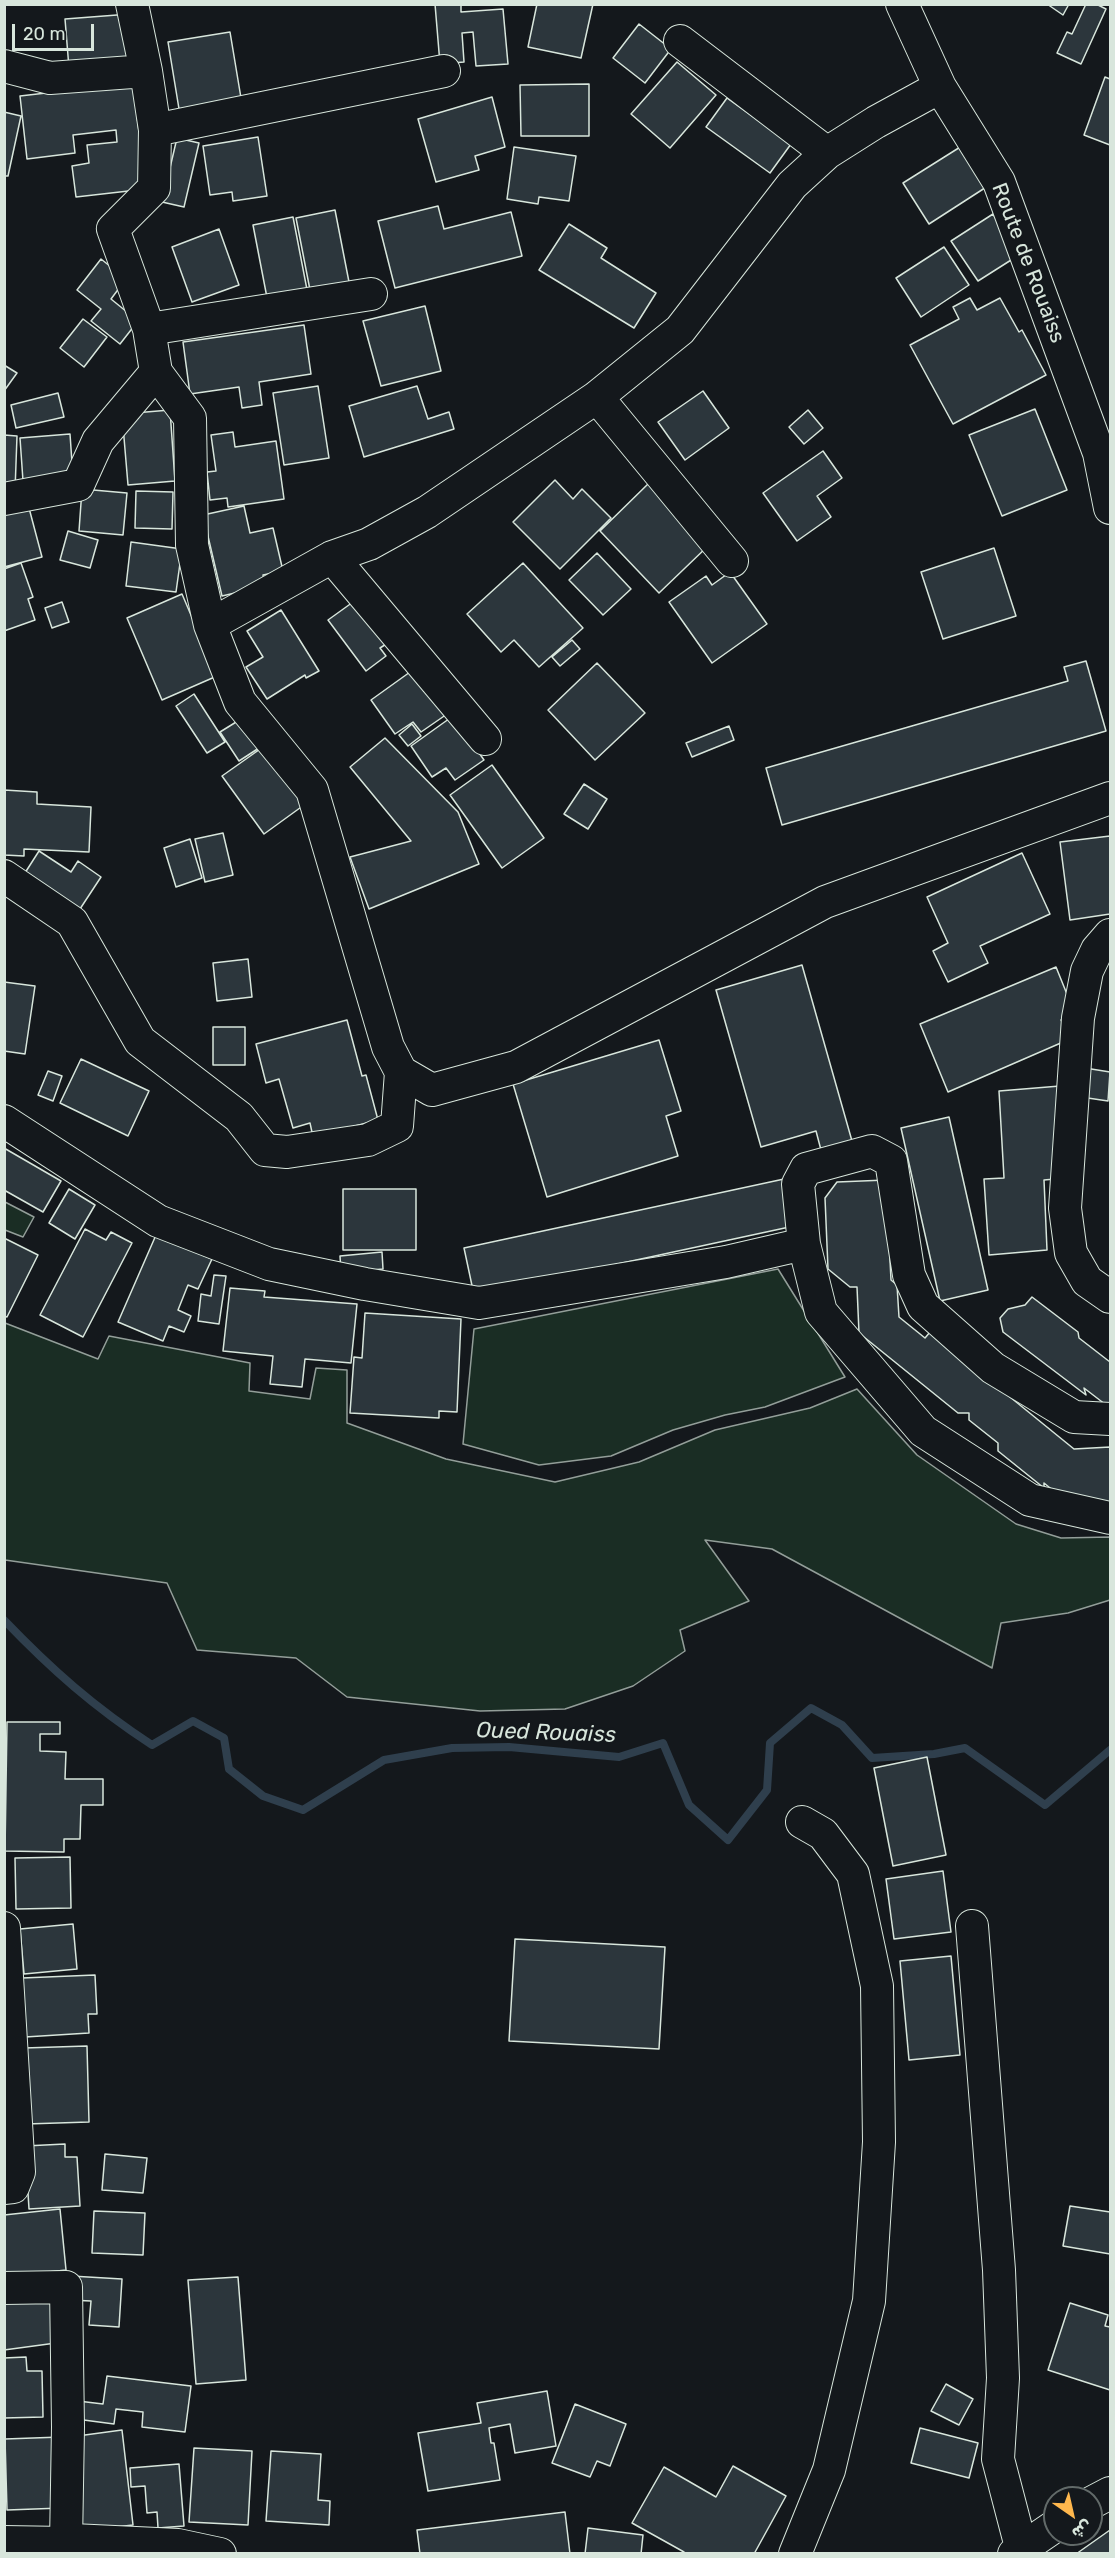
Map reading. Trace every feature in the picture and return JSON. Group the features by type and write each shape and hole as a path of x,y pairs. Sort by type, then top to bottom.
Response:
{"street":[{"path":"4,876 72,922 140,1041 239,1117 264,1150 287,1152 368,1140 397,1126 401,1072 388,1047 312,790 240,702 210,624 192,544 190,418 156,372 149,329 113,230 154,188 155,130 132,4"},
{"name":"Route de Rouaiss","path":"902,4 940,87 999,182 1105,456 1110,508"},
{"path":"680,41 827,153"},
{"path":"4,66 50,78 146,71"},
{"path":"155,130 444,71"},
{"path":"210,624 332,557 369,544 427,512 597,397 680,330 792,185 827,153 876,122 940,87"},
{"path":"149,329 371,294"},
{"path":"4,499 78,485 98,441 156,372"},
{"path":"597,397 732,561"},
{"path":"332,557 485,739"},
{"path":"401,1072 432,1090 516,1067 825,902 1110,798"},
{"path":"1110,935 1097,950 1087,971 1078,1018 1065,1208 1071,1253 1088,1281 1110,1298"},
{"path":"4,1121 158,1221 269,1264 365,1284 479,1303 726,1262 804,1244"},
{"path":"1110,1419 1074,1417 993,1368 923,1306 909,1275 891,1161 872,1151 806,1169 798,1184 804,1244 821,1312 923,1431 1030,1500 1110,1518"},
{"path":"795,2553 829,2470 869,2301 879,2142 877,1986 853,1874 823,1834 802,1822"},
{"path":"972,1926 999,2270 1003,2378 998,2459 1018,2550 1043,2534"},
{"path":"4,1928 19,2172 13,2187 4,2188"},
{"path":"4,2288 66,2287 68,2427 66,2543"},
{"path":"4,2542 66,2543 72,2540 220,2553"}],"green space":[{"path":"5,1202 34,1217 23,1237 5,1230"},
{"path":"778,1269 845,1377 765,1407 725,1415 673,1430 611,1456 539,1465 463,1444 474,1329"},
{"path":"5,1323 98,1359 109,1336 250,1363 249,1391 310,1399 316,1368 347,1370 347,1423 446,1459 555,1482 639,1462 715,1430 810,1408 857,1389 917,1455 1016,1524 1061,1538 1110,1537 1110,1600 1068,1613 1001,1623 992,1668 772,1549 705,1540 749,1601 680,1630 685,1651 633,1686 565,1709 480,1711 347,1697 296,1658 197,1650 167,1583 5,1560"}],"building":[{"path":"435,4 461,4 461,12 503,9 508,64 476,66 473,32 462,33 464,62 440,64"},
{"path":"537,4 593,4 581,58 528,47"},
{"path":"1047,4 1069,4 1063,15"},
{"path":"1086,4 1096,4 1106,9 1081,64 1057,53 1067,32 1072,34"},
{"path":"130,14 134,62 69,68 65,19"},
{"path":"639,24 671,49 645,83 613,58"},
{"path":"230,32 242,104 180,115 168,42"},
{"path":"677,62 716,95 670,148 631,114"},
{"path":"1105,77 1110,79 1110,145 1084,135"},
{"path":"133,83 146,189 76,197 72,166 89,163 87,145 117,142 116,130 73,135 75,153 27,159 20,96"},
{"path":"589,84 589,136 521,136 520,85"},
{"path":"492,97 505,147 475,156 479,170 436,182 418,119"},
{"path":"727,98 791,144 770,173 706,127"},
{"path":"4,112 21,116 8,176 4,176"},
{"path":"258,137 267,196 233,201 232,192 210,195 203,146"},
{"path":"177,138 199,143 184,207 162,202"},
{"path":"965,144 991,184 929,224 903,183"},
{"path":"514,147 576,156 569,201 539,197 538,204 507,199"},
{"path":"438,206 444,229 511,212 522,256 395,288 378,221"},
{"path":"335,210 349,282 310,290 296,218"},
{"path":"993,214 1019,255 978,281 951,241"},
{"path":"293,217 309,300 269,308 253,225"},
{"path":"569,224 607,248 601,258 656,293 634,328 539,270"},
{"path":"219,229 239,285 192,302 172,247"},
{"path":"944,247 969,285 921,317 896,278"},
{"path":"101,259 126,279 111,299 138,321 120,344 91,321 101,309 77,290"},
{"path":"970,298 977,310 1000,298 1019,332 1022,330 1046,375 953,424 910,345 959,319 953,307"},
{"path":"425,306 441,371 381,386 363,321"},
{"path":"83,319 107,337 84,367 60,348"},
{"path":"304,325 311,374 259,382 262,405 242,408 239,387 190,394 183,342"},
{"path":"4,365 17,373 4,391"},
{"path":"318,386 329,458 284,465 273,393"},
{"path":"417,386 428,419 449,412 454,429 364,457 349,406"},
{"path":"703,391 729,428 685,460 658,422"},
{"path":"58,393 64,417 16,428 11,405"},
{"path":"1035,409 1067,490 1002,516 969,435"},
{"path":"170,410 175,481 128,485 122,414"},
{"path":"808,410 823,428 804,444 789,427"},
{"path":"233,432 235,447 276,441 284,499 228,507 227,498 210,500 207,472 216,471 211,435"},
{"path":"70,434 73,477 23,481 20,438"},
{"path":"4,435 17,436 15,491 4,491"},
{"path":"823,451 842,478 817,496 831,517 797,541 763,493"},
{"path":"555,480 573,499 582,489 611,518 560,569 513,522"},
{"path":"649,483 709,545 659,593 600,531"},
{"path":"82,489 127,493 123,535 79,531"},
{"path":"136,491 173,492 172,529 135,528"},
{"path":"244,506 250,533 273,528 283,571 263,575 265,586 222,596 203,515"},
{"path":"29,508 42,557 4,567 4,515"},
{"path":"68,531 98,540 90,568 60,560"},
{"path":"131,542 182,549 176,592 126,586"},
{"path":"994,548 1016,616 943,639 921,572"},
{"path":"597,553 631,589 603,615 569,580"},
{"path":"21,563 33,597 28,599 35,620 4,631 4,569"},
{"path":"523,563 583,628 539,667 514,640 501,652 467,614"},
{"path":"730,572 767,624 712,663 669,602 706,576 712,585"},
{"path":"182,594 217,676 162,700 127,618"},
{"path":"360,597 391,641 380,648 386,656 366,671 328,620"},
{"path":"62,602 69,622 52,628 45,608"},
{"path":"281,610 319,671 306,678 305,675 267,699 246,667 263,657 247,631"},
{"path":"572,640 580,649 560,666 552,657"},
{"path":"1086,661 1106,731 782,825 766,768 1068,681 1064,667"},
{"path":"597,663 645,713 595,760 548,710"},
{"path":"417,667 450,712 421,732 413,722 395,734 371,700"},
{"path":"194,694 225,742 207,753 176,706"},
{"path":"453,716 484,760 455,780 446,768 432,777 411,746"},
{"path":"241,719 259,748 239,761 220,732"},
{"path":"412,724 421,736 408,746 399,735"},
{"path":"729,726 734,740 692,757 686,743"},
{"path":"385,738 458,812 479,864 369,909 350,857 411,841 350,767"},
{"path":"263,747 304,805 264,834 222,776"},
{"path":"492,765 544,838 502,868 450,795"},
{"path":"584,784 607,799 588,829 564,814"},
{"path":"4,790 37,792 37,804 91,807 89,852 24,849 24,856 4,855"},
{"path":"223,833 233,875 205,882 195,839"},
{"path":"1110,836 1110,914 1070,920 1060,842"},
{"path":"190,839 202,878 176,887 164,848"},
{"path":"39,851 71,872 78,861 101,877 78,912 23,876"},
{"path":"1022,853 1050,914 980,946 988,963 948,982 933,951 948,943 927,897"},
{"path":"248,959 252,997 217,1001 213,963"},
{"path":"802,965 852,1141 821,1150 816,1131 761,1147 716,990"},
{"path":"1056,967 1075,1014 1061,1020 1070,1039 948,1092 920,1024"},
{"path":"4,982 35,986 25,1054 4,1051"},
{"path":"347,1020 362,1076 366,1075 378,1120 313,1137 310,1123 293,1128 279,1079 266,1083 256,1044"},
{"path":"213,1027 245,1027 245,1065 213,1065"},
{"path":"659,1040 681,1111 666,1116 678,1156 547,1197 513,1084"},
{"path":"81,1059 149,1091 128,1136 60,1103"},
{"path":"1085,1068 1110,1072 1108,1101 1081,1097"},
{"path":"48,1071 62,1076 53,1101 38,1095"},
{"path":"1060,1086 1066,1178 1044,1180 1047,1250 989,1255 984,1179 1004,1178 999,1091"},
{"path":"949,1117 988,1290 940,1301 901,1128"},
{"path":"4,1148 61,1181 43,1212 4,1190"},
{"path":"784,1179 794,1226 474,1295 464,1248"},
{"path":"886,1180 891,1280 897,1285 899,1317 925,1338 930,1332 1074,1449 1110,1447 1110,1504 1072,1506 1044,1483 1044,1488 998,1451 998,1443 969,1420 969,1413 958,1413 859,1333 857,1287 850,1287 828,1269 825,1198 837,1182"},
{"path":"69,1189 95,1205 75,1239 49,1223"},
{"path":"343,1189 416,1189 416,1250 343,1250"},
{"path":"85,1229 106,1240 111,1232 132,1243 83,1337 40,1315"},
{"path":"156,1235 212,1259 198,1289 188,1285 178,1310 191,1316 184,1332 169,1326 163,1341 118,1322"},
{"path":"4,1238 38,1255 7,1317 4,1316"},
{"path":"382,1252 383,1269 341,1273 340,1256"},
{"path":"214,1275 226,1276 219,1324 198,1321 201,1294 211,1296"},
{"path":"230,1288 265,1291 264,1297 357,1304 351,1363 305,1359 302,1387 270,1384 273,1356 223,1351"},
{"path":"1032,1297 1078,1332 1079,1338 1110,1362 1110,1408 1084,1388 1086,1395 1003,1332 1000,1318 1008,1309 1025,1305"},
{"path":"365,1313 461,1319 457,1412 439,1411 439,1418 350,1413 354,1357 362,1358"},
{"path":"7,1722 60,1722 60,1734 40,1734 40,1751 66,1752 65,1779 103,1779 103,1805 81,1805 80,1839 64,1839 64,1852 5,1851"},
{"path":"927,1757 946,1855 893,1866 874,1768"},
{"path":"70,1857 71,1908 16,1909 15,1858"},
{"path":"943,1871 951,1932 894,1939 886,1879"},
{"path":"73,1924 77,1969 24,1974 20,1929"},
{"path":"515,1939 665,1947 659,2049 509,2041"},
{"path":"951,1956 960,2055 909,2060 900,1961"},
{"path":"95,1975 97,2014 88,2014 89,2033 25,2037 22,1978"},
{"path":"87,2046 89,2122 26,2124 24,2048"},
{"path":"65,2144 65,2157 77,2157 80,2206 29,2209 25,2146"},
{"path":"105,2154 147,2158 143,2193 102,2190"},
{"path":"1070,2206 1110,2212 1110,2254 1063,2246"},
{"path":"60,2209 66,2270 4,2277 4,2215"},
{"path":"94,2211 145,2213 143,2255 92,2253"},
{"path":"71,2276 122,2279 119,2327 89,2325 91,2301 69,2300"},
{"path":"238,2277 246,2380 196,2384 188,2280"},
{"path":"49,2291 56,2343 4,2350 4,2297"},
{"path":"1070,2303 1108,2315 1105,2326 1110,2327 1110,2390 1048,2370"},
{"path":"26,2357 27,2371 42,2371 43,2417 4,2418 4,2358"},
{"path":"107,2376 191,2386 185,2432 142,2427 143,2412 116,2409 114,2424 76,2419 78,2401 103,2404"},
{"path":"946,2384 973,2399 959,2425 931,2411"},
{"path":"547,2391 556,2446 515,2453 510,2424 489,2428 500,2480 428,2491 418,2433 481,2423 477,2403"},
{"path":"575,2404 626,2424 610,2466 597,2461 590,2477 552,2463"},
{"path":"920,2428 978,2443 969,2478 911,2463"},
{"path":"122,2430 133,2525 81,2531 70,2437"},
{"path":"61,2437 62,2508 7,2510 5,2439"},
{"path":"194,2448 252,2451 248,2525 189,2522"},
{"path":"271,2451 321,2454 318,2500 330,2501 329,2525 266,2521"},
{"path":"179,2464 184,2526 158,2528 157,2512 147,2513 145,2486 131,2487 130,2468"},
{"path":"733,2466 786,2496 754,2554 683,2554 684,2552 632,2523 664,2467 716,2497"},
{"path":"565,2512 570,2554 420,2554 417,2530"},
{"path":"588,2528 643,2535 641,2554 585,2554"},
{"path":"1110,2530 1110,2554 1076,2554 1087,2546 1103,2546 1103,2535"}],"waterway":[{"name":"Oued Rouaiss","path":"4,1620 74,1687 152,1745 193,1721 224,1738 229,1769 263,1796 303,1810 384,1760 452,1748 509,1747 619,1757 663,1743 689,1805 728,1840 767,1790 770,1743 811,1708 842,1725 872,1758 934,1754 965,1748 1045,1805 1110,1750"}]}
